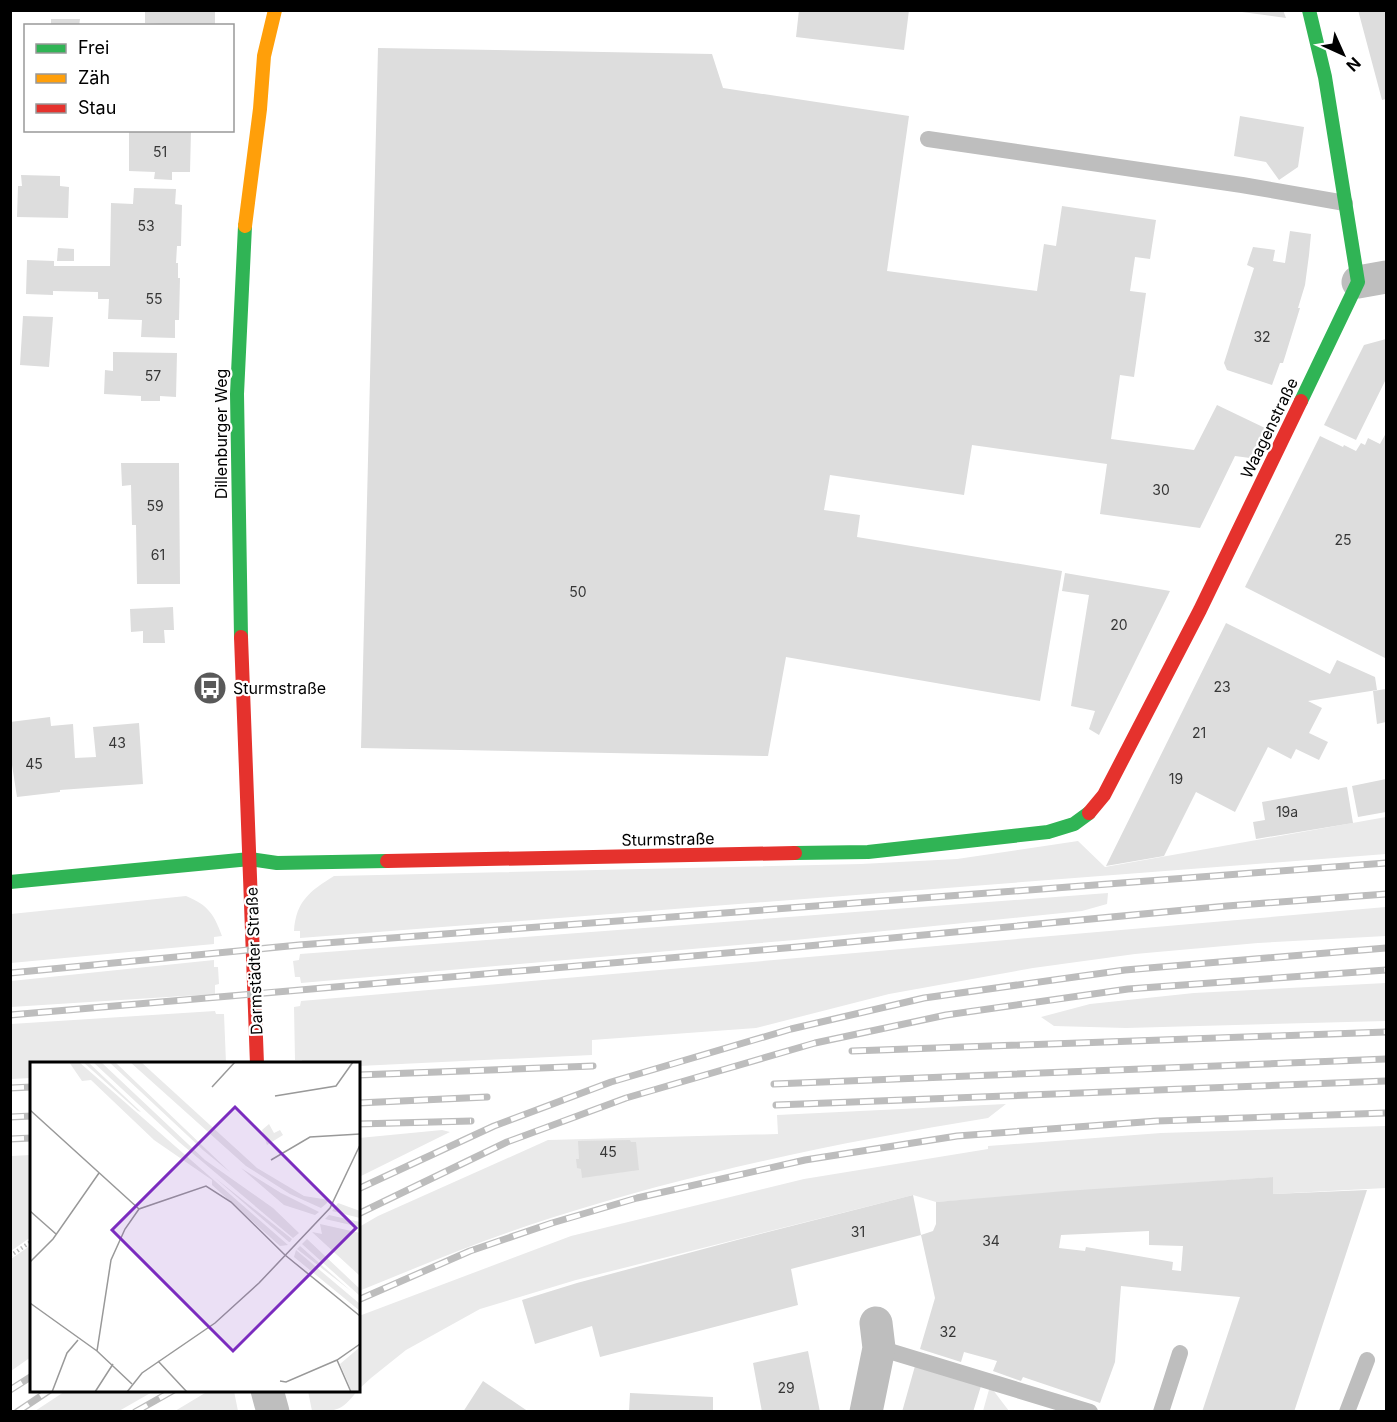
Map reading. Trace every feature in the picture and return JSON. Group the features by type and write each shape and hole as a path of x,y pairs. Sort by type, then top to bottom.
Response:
{"street":[{"name":"Dillenburger Weg","path":"250,859 238,558 237,394 243,244 260,110 264,56 275,10"},
{"name":"Waagenstraße","path":"1074,824 1089,814 1104,795 1372,280 1345,203 1325,77 1309,10"},
{"name":"Sturmstraße","path":"10,882 250,859 277,863 868,852 1048,832 1074,824"},
{"name":"Darmstädter Straße","path":"250,859 257,1062"},
{"path":"866,1412 878,1335"},
{"path":"268,1392 273,1412"}],"lane":[{"path":"928,140 1242,184 1345,203"},
{"path":"878,1335 1090,1412"},
{"path":"1161,1412 1180,1353"},
{"path":"1347,1412 1367,1360"}],"path":[{"path":"10,1256 30,1242"}],"shaded area":[{"path":"1386,817 1386,854 300,938 300,931 294,931 301,904 311,892 334,876 861,864 957,859 1078,841 1105,867"},
{"path":"1108,893 1107,904 1082,911 795,940 301,983 300,977 295,977 293,961 299,960 300,954"},
{"path":"186,896 200,903 213,916 222,936 214,937 214,944 11,963 11,914"},
{"path":"1386,907 1386,936 1258,943 1135,954 1033,968 889,994 756,1028 592,1040 592,1055 360,1066 360,1062 303,1062 295,1060 294,1007 300,1006 301,1001"},
{"path":"214,960 214,967 218,967 219,984 215,985 215,994 11,1007 11,981"},
{"path":"1386,983 1386,1021 1126,1028 1054,1026 1041,1017 1090,1004 1194,993"},
{"path":"215,1011 216,1014 224,1014 226,1062 30,1062 30,1078 11,1079 11,1024"},
{"path":"1006,1104 988,1118 823,1148 715,1172 607,1201 504,1234 360,1291 360,1226 378,1216 548,1140 778,1134 777,1115"},
{"path":"1386,1126 1386,1188 1273,1194 1273,1177 936,1202 913,1195 576,1280 480,1309 406,1350 360,1388 360,1316 571,1236 804,1179 988,1149 988,1146 1161,1133"},
{"path":"442,1130 450,1132 360,1177 360,1138"},
{"path":"30,1155 30,1238 11,1251 11,1156"},
{"path":"30,1246 30,1358 11,1371 11,1259"},
{"path":"990,1386 1009,1411 983,1411"},
{"path":"64,1392 152,1392 119,1411 35,1411"},
{"path":"207,1392 234,1392 238,1411 175,1411"},
{"path":"308,1392 356,1392 339,1408 312,1411"}],"building":[{"path":"145,10 215,10 215,24 145,23"},
{"path":"799,10 909,10 904,50 796,37"},
{"path":"1242,10 1283,10 1286,18 1242,12"},
{"path":"1358,10 1386,10 1386,99 1382,100"},
{"path":"51,19 80,19 79,24 51,24"},
{"path":"378,48 712,54 723,88 909,116 887,271 1037,291 1044,244 1056,246 1062,206 1156,220 1150,259 1135,257 1130,291 1146,293 1134,377 1120,375 1111,439 1194,450 1217,405 1265,428 1250,458 1235,456 1200,528 1100,514 1107,464 972,445 964,495 830,475 824,510 860,515 857,537 1062,571 1040,701 786,657 768,756 361,748"},
{"path":"1240,116 1304,127 1298,167 1279,180 1266,162 1234,156"},
{"path":"129,132 191,132 190,172 172,172 172,180 154,179 155,172 129,171"},
{"path":"21,175 60,176 60,186 69,187 68,218 17,217 18,186 22,186"},
{"path":"134,188 176,189 175,204 182,205 181,246 177,246 176,263 178,263 178,278 180,278 179,320 175,320 175,338 141,337 142,320 108,319 109,299 98,299 98,292 53,291 53,295 26,294 27,260 54,261 54,266 110,266 111,203 133,204"},
{"path":"1290,231 1311,234 1309,255 1305,285 1298,308 1300,308 1283,363 1280,363 1272,385 1227,370 1224,363 1254,268 1247,265 1253,247 1275,250 1273,261 1285,263"},
{"path":"58,248 74,249 74,261 57,261"},
{"path":"23,316 53,317 49,367 20,365"},
{"path":"1386,339 1386,379 1356,440 1324,425 1364,345"},
{"path":"113,352 177,353 176,397 160,396 160,401 141,401 141,396 104,394 105,370 113,371"},
{"path":"1386,433 1385,658 1245,587 1320,436 1356,451 1361,443 1365,445 1368,438 1380,444"},
{"path":"121,463 179,463 180,584 137,584 136,525 132,525 131,485 122,486"},
{"path":"1065,573 1170,591 1099,735 1089,729 1095,711 1071,706 1089,595 1062,591"},
{"path":"173,607 174,630 164,630 165,643 143,643 143,631 131,632 130,609"},
{"path":"1226,623 1330,674 1337,660 1375,677 1377,690 1308,701 1322,708 1309,733 1328,742 1319,760 1296,749 1291,759 1268,747 1235,812 1196,792 1164,856 1106,866"},
{"path":"1386,689 1386,722 1377,724 1373,691"},
{"path":"50,717 51,726 73,724 75,758 96,757 93,727 139,723 143,784 60,790 60,792 17,797 10,752 10,722"},
{"path":"1386,779 1386,812 1358,817 1352,786"},
{"path":"1347,787 1353,823 1256,839 1253,822 1265,820 1262,802"},
{"path":"630,1140 636,1142 639,1170 582,1178 576,1159 579,1159 578,1141"},
{"path":"1273,1177 1273,1194 1367,1190 1294,1412 1202,1412 1240,1297 1121,1286 1115,1362 1100,1403 1023,1377 1021,1381 993,1371 997,1361 964,1352 961,1362 920,1349 935,1298 921,1235 933,1231 936,1224 936,1202","holes":["1149,1231 1149,1245 1183,1246 1181,1271 1172,1270 1173,1262 1086,1247 1085,1251 1059,1248 1061,1235"]},
{"path":"913,1195 921,1235 791,1269 798,1305 600,1357 592,1326 535,1344 522,1300 737,1240"},
{"path":"808,1351 820,1412 762,1412 753,1363"},
{"path":"915,1366 981,1386 973,1412 902,1412"},
{"path":"483,1381 529,1412 463,1412"},
{"path":"630,1393 713,1397 713,1412 629,1412"}],"railway":[{"path":"10,973 299,945 1386,863"},
{"path":"10,1015 797,947 1227,906 1386,894"},
{"path":"360,1188 494,1126 611,1082 791,1029 924,998 1125,970 1386,948"},
{"path":"360,1213 507,1142 626,1098 815,1043 946,1015 1128,989 1386,970"},
{"path":"852,1051 1386,1032"},
{"path":"774,1084 1386,1059"},
{"path":"360,1075 593,1066"},
{"path":"776,1105 1386,1081"},
{"path":"10,1088 30,1087"},
{"path":"360,1103 487,1097"},
{"path":"360,1299 470,1251 552,1223 637,1198 805,1160 957,1136 1157,1121 1386,1113"},
{"path":"10,1117 30,1116"},
{"path":"360,1124 471,1121"},
{"path":"10,1139 30,1138"},
{"path":"10,1390 30,1377"},
{"path":"17,1412 47,1392"},
{"path":"135,1412 170,1392"}],"traffic: fast":[{"path":"1301,401 1358,282 1325,77 1309,10"},
{"path":"241,637 237,394 245,226"},
{"path":"795,853 868,852 1048,832 1074,824 1089,813"},
{"path":"10,882 250,859 277,863 387,861"}],"traffic: slow":[{"path":"245,226 260,109 264,56 275,10"}],"traffic: jam":[{"path":"1089,813 1104,795 1200,610 1301,401"},
{"path":"241,637 257,1062"},
{"path":"387,861 795,853"}],"place":[{"name":"Sturmstraße","path":"210,688"}]}
